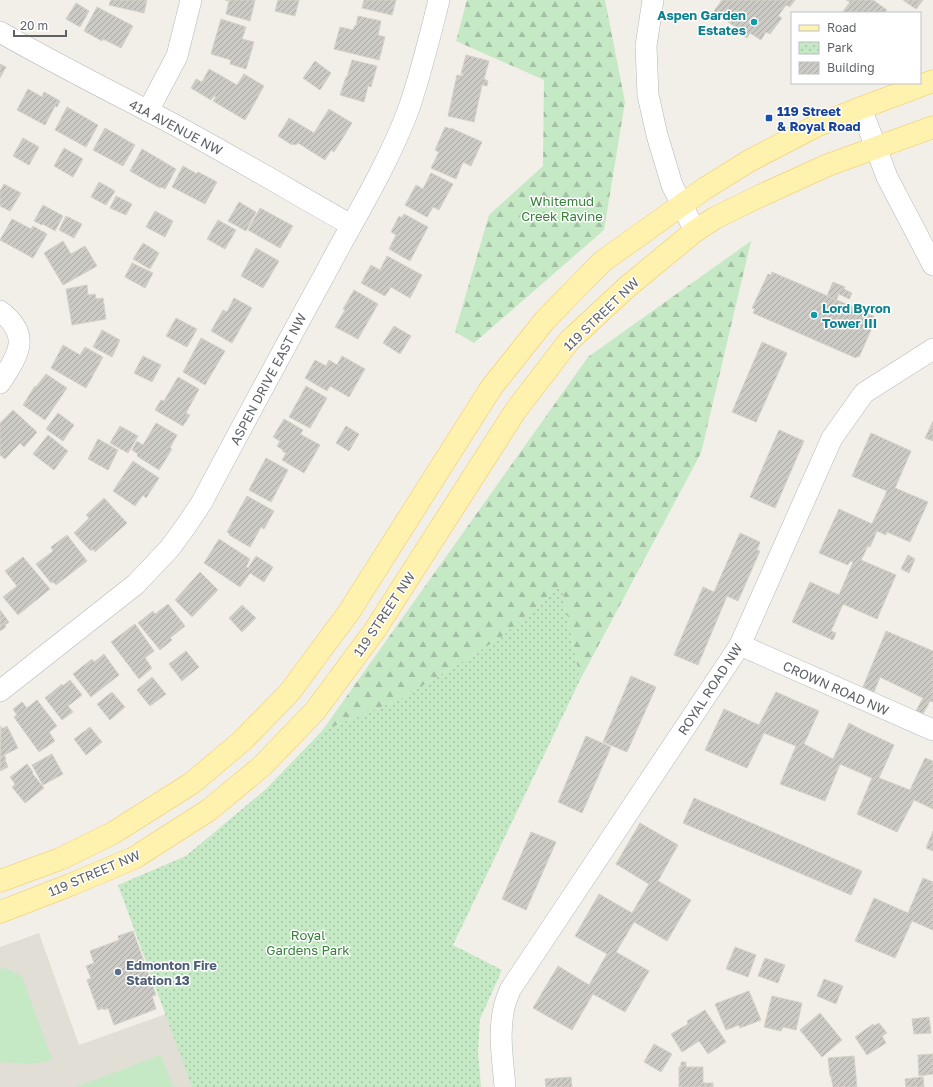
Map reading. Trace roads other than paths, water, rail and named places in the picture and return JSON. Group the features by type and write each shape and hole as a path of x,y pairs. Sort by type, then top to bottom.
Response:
{"main road":[{"name":"119 STREET NW","path":"0,881 60,859 113,833 192,783 242,741 289,693 350,612 491,388 545,320 603,261 682,204 749,161 816,126 933,81"},
{"name":"119 STREET NW","path":"0,912 134,858 209,810 262,766 315,711 375,630 516,410 569,341 627,287 695,231 715,218 828,165 933,127"}],"street":[{"path":"148,111 177,56 191,0"},
{"name":"ASPEN DRIVE EAST NW","path":"0,691 136,584 170,548 202,502 363,204 392,146 408,108 419,76 440,0"},
{"path":"652,0 646,46 648,96 657,136 669,175 695,231"},
{"name":"41A AVENUE NW","path":"0,32 49,60 148,111 247,165 351,225"},
{"path":"861,108 888,177 933,265"},
{"path":"0,311 7,316 15,327 20,344 16,358 0,383"},
{"name":"ROYAL ROAD NW","path":"505,1087 501,1043 502,1023 504,1008 510,990 740,646 832,438 864,393 933,349"},
{"name":"CROWN ROAD NW","path":"740,646 933,730"}],"place":[{"name":"Aspen Garden Estates","path":"754,22"},
{"name":"119 Street & Royal Road","path":"769,118"},
{"name":"Lord Byron Tower III","path":"814,315"},
{"name":"Edmonton Fire Station 13","path":"118,972"}],"park label":[{"name":"Whitemud Creek Ravine","path":"562,208"},
{"name":"Royal Gardens Park","path":"308,942"}]}
